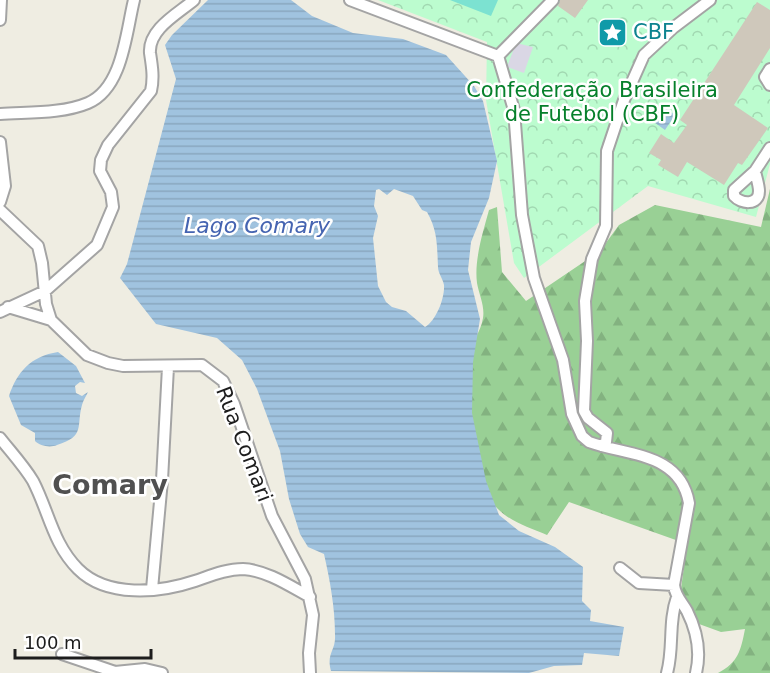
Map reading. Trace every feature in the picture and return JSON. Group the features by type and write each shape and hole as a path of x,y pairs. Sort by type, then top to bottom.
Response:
{"street":[{"path":"0,20 1,0"},
{"path":"0,114 61,109 88,103 97,97 112,80 117,68 134,0"},
{"path":"4,310 45,291 90,252 102,238 113,207 111,192 100,171 104,152 151,91 153,82 150,44 154,36 194,0"},
{"path":"350,0 498,56"},
{"path":"498,56 553,0"},
{"path":"601,446 606,442 607,434 588,418 584,411 587,340 585,301 592,259 606,226 608,151 624,100 644,56 673,28 710,0"},
{"path":"498,56 515,119 522,215 534,278 563,360 575,424 589,442 614,447 666,466 683,484 689,503 671,620 671,652 667,673"},
{"path":"770,69 765,77 770,85"},
{"path":"0,142 5,186 0,202"},
{"path":"755,171 770,148"},
{"path":"0,210 38,246 51,320 4,310"},
{"name":"Rua Comari","path":"51,320 69,341 95,359 123,366 202,365 218,376 228,389 272,516 300,568 310,597 314,615 308,672"},
{"path":"152,589 162,480 168,367"},
{"path":"0,438 32,480 58,544 79,571 92,580 109,587 152,589 180,585 233,570 245,569 270,576 310,597"},
{"path":"620,568 639,583 676,591"},
{"path":"676,591 694,630 699,658 696,673"},
{"path":"62,654 115,672 145,669 162,673"}],"green space":[{"name":"Confederação Brasileira de Futebol (CBF)","path":"378,0 770,0 770,164 756,217 648,186 524,278 514,263 486,100 487,42"},
{"path":"770,189 770,673 718,673 730,665 738,655 745,629 721,632 688,620 681,589 687,544 569,502 547,535 513,520 496,507 488,495 475,457 467,411 465,370 467,356 483,318 483,305 476,274 489,210 497,207 502,272 526,301 600,251 619,225 655,205 761,227"}],"shaded area":[{"path":"450,0 498,0 491,16"},
{"path":"516,43 533,47 524,73 507,67"}],"water":[{"name":"Lago Comary","path":"208,0 291,0 312,16 353,33 403,39 446,55 474,86 483,101 497,161 489,198 471,242 468,270 480,319 473,362 472,413 486,481 499,515 519,531 555,547 583,567 582,601 591,610 590,621 624,627 619,656 584,653 582,665 554,666 529,673 331,671 330,660 335,640 335,625 324,554 308,547 300,534 289,499 280,451 257,389 242,360 217,338 156,324 120,278 127,264 176,79 165,45 172,35","holes":["379,189 387,195 394,189 413,196 422,210 427,212 433,226 438,269 444,290 436,315 425,327 406,311 392,307 386,302 378,286 373,238 378,216 374,206 376,190"]},
{"path":"661,105 675,115 665,130 651,120"},
{"path":"58,352 76,366 85,383 80,382 75,386 76,393 82,396 88,392 82,405 76,434 66,442 48,446 37,443 35,433 21,425 9,396 12,387 26,366 40,357"}],"building":[{"path":"560,0 588,0 575,18 558,6"},
{"path":"757,2 770,10 770,48 734,105 768,128 742,165 738,163 724,185 687,162 678,177 658,165 661,160 649,153 661,134 674,143 687,125 680,120"}],"place":[{"name":"CBF","path":"612,32"}],"district":[{"name":"Comary","path":"110,484"}]}
